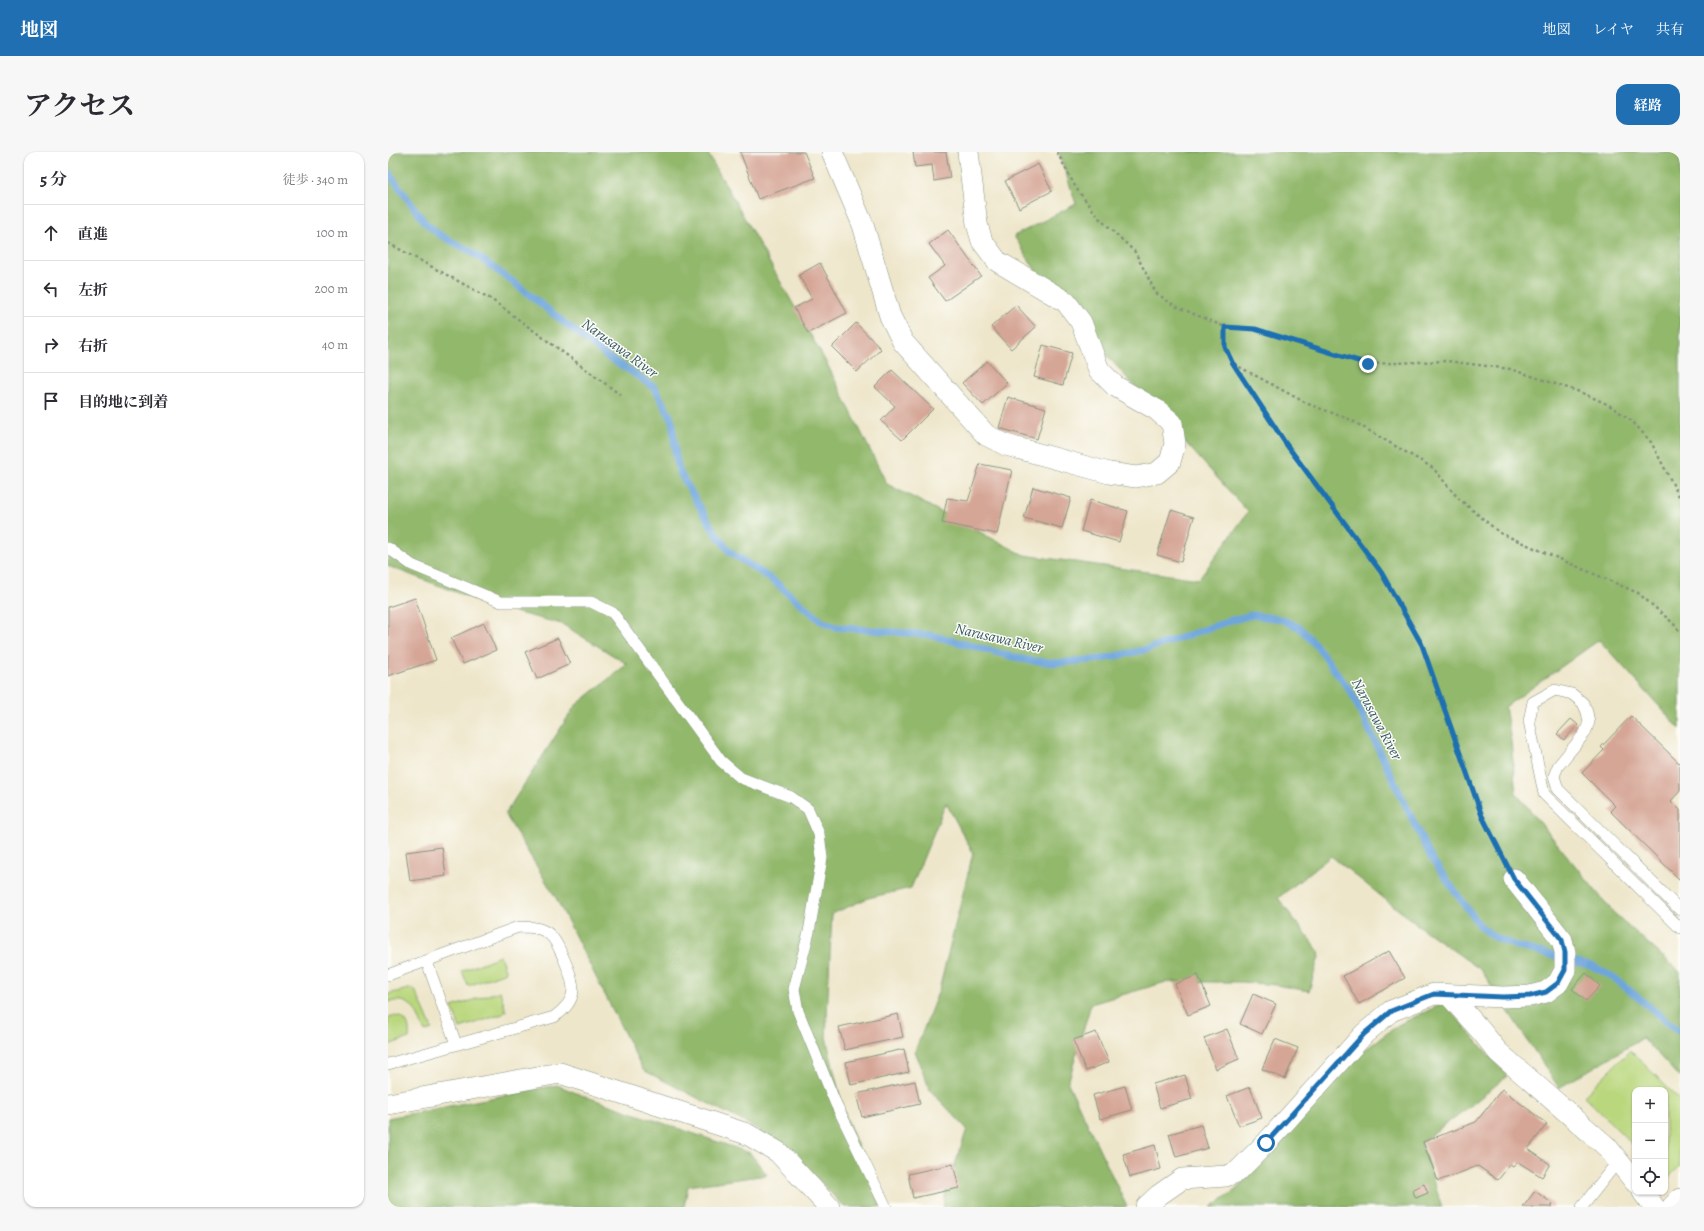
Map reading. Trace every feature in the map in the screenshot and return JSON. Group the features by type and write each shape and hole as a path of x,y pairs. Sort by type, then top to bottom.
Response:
{"street":[{"path":"832,152 863,225 890,316 903,342 986,435 1006,445 1109,473 1136,477 1157,473 1170,462 1175,444 1172,423 1157,410 1115,386 1099,370 1081,322 1066,302 997,261 982,241 977,224 968,152"},
{"path":"1146,1207 1159,1195 1182,1179 1226,1176 1237,1172 1266,1143 1370,1029 1391,1011 1434,994 1503,997 1530,996 1546,992 1558,983 1565,970 1565,952 1562,940 1514,879"},
{"path":"1449,995 1498,1052 1607,1147 1632,1178"},
{"path":"388,1104 560,1073 747,1134 778,1152 829,1207"},
{"path":"1645,1195 1654,1207"},
{"path":"1672,1207 1680,1199"}],"lane":[{"path":"388,548 412,565 501,602 591,602 613,612 721,760 741,778 791,797 808,809 819,834 822,858 809,932 794,989 798,1011 835,1102 886,1207"},
{"path":"1680,910 1558,789 1554,776 1558,766 1585,733 1589,722 1587,712 1583,703 1572,694 1563,691 1555,690 1539,697 1533,702 1529,721 1544,794 1680,928"},
{"path":"388,975 427,962 518,927 534,928 550,935 557,945 573,980 574,994 565,1010 554,1017 388,1064"},
{"path":"427,962 456,1044"},
{"path":"1582,1207 1618,1161"}],"path":[{"path":"1057,152 1076,188 1100,219 1135,252 1156,293 1175,306 1225,327 1255,329 1368,364 1447,361 1510,369 1580,392 1609,404 1633,422 1651,442 1680,498"},
{"path":"388,243 491,299 622,396"},
{"path":"1225,327 1225,347 1232,362 1286,444 1381,572 1422,645 1482,816 1514,879"},
{"path":"1232,362 1308,404 1350,419 1433,468 1458,498 1500,533 1638,593 1673,623 1680,632"}],"green space":[{"path":"388,152 707,152 827,364 887,484 1024,555 1199,579 1248,512 1048,290 1014,236 1076,204 1059,152 1680,152 1680,729 1599,640 1505,707 1511,741 1516,793 1613,912 1680,972 1680,1078 1643,1038 1559,1088 1481,970 1420,927 1331,856 1278,898 1320,953 1309,991 1276,985 1242,982 1166,982 1091,1004 1068,1083 1127,1207 943,1207 946,1191 967,1129 930,1090 915,1051 939,990 973,853 946,803 911,888 868,898 832,914 826,1037 843,1109 882,1207 844,1207 813,1174 756,1128 643,1070 556,898 505,814 575,706 627,664 562,624 495,607 388,566"},
{"path":"500,956 506,972 468,986 462,971"},
{"path":"413,988 432,1029 425,1032 416,1013 409,1004 403,1001 388,1002 388,994"},
{"path":"500,991 506,1011 503,1014 460,1028 452,1007"},
{"path":"1444,1003 1507,1076 1469,1107 1421,1142 1442,1207 1211,1207 1237,1189 1345,1065 1398,1025"},
{"path":"391,1016 401,1018 406,1022 409,1029 409,1038 388,1045 388,1020"},
{"path":"1630,1050 1667,1087 1632,1087 1632,1144 1584,1096"},
{"path":"557,1085 581,1095 750,1153 767,1175 688,1186 684,1207 388,1207 388,1118"},
{"path":"1668,1088 1680,1100 1680,1166 1668,1178"}],"building":[{"path":"740,152 804,152 815,178 758,199"},
{"path":"913,152 946,152 950,178 934,181 932,165 915,167"},
{"path":"1038,164 1052,191 1019,208 1005,181"},
{"path":"948,230 981,276 945,301 928,278 945,266 929,244"},
{"path":"820,263 847,313 808,333 794,308 812,299 799,275"},
{"path":"1016,305 1036,327 1011,349 991,327"},
{"path":"856,323 881,349 857,372 832,347"},
{"path":"1043,345 1072,353 1063,385 1034,377"},
{"path":"987,361 1007,383 983,405 962,383"},
{"path":"892,370 933,409 902,440 881,421 895,406 875,387"},
{"path":"1008,397 1046,408 1037,439 999,428"},
{"path":"980,464 1012,470 997,534 942,523 947,498 968,501"},
{"path":"1033,487 1071,498 1062,528 1024,518"},
{"path":"1090,500 1128,511 1119,542 1081,531"},
{"path":"1171,510 1194,517 1181,562 1157,555"},
{"path":"415,598 436,660 388,676 388,607"},
{"path":"484,623 496,650 463,664 451,638"},
{"path":"558,638 570,664 537,679 525,652"},
{"path":"1631,716 1680,764 1680,791 1671,801 1680,810 1680,880 1610,811 1615,806 1582,773 1604,750 1601,747"},
{"path":"1571,719 1578,725 1564,740 1557,734"},
{"path":"442,847 446,876 410,881 406,852"},
{"path":"1389,951 1405,978 1359,1004 1343,976"},
{"path":"1586,973 1600,986 1586,1001 1572,989"},
{"path":"1198,975 1211,1006 1188,1015 1175,984"},
{"path":"1253,994 1276,1004 1262,1034 1240,1024"},
{"path":"898,1014 903,1037 845,1050 839,1027"},
{"path":"1227,1029 1239,1059 1216,1069 1204,1038"},
{"path":"1096,1032 1109,1062 1086,1071 1073,1040"},
{"path":"1275,1039 1298,1048 1285,1079 1262,1069"},
{"path":"904,1049 909,1072 851,1085 846,1062"},
{"path":"1185,1075 1192,1099 1160,1108 1153,1084"},
{"path":"915,1081 920,1104 862,1117 856,1094"},
{"path":"1125,1086 1132,1110 1100,1119 1093,1095"},
{"path":"1250,1087 1262,1118 1239,1126 1227,1096"},
{"path":"1502,1089 1547,1124 1528,1149 1550,1164 1542,1177 1518,1162 1513,1167 1510,1165 1498,1180 1478,1166 1438,1181 1423,1142 1476,1122"},
{"path":"1201,1125 1208,1148 1176,1157 1169,1134"},
{"path":"1155,1145 1161,1169 1130,1177 1123,1154"},
{"path":"953,1164 959,1188 913,1198 908,1174"},
{"path":"1424,1184 1428,1193 1416,1198 1412,1190"},
{"path":"1535,1191 1553,1204 1551,1207 1523,1207"}],"waterway":[{"name":"Narusawa River","path":"388,172 426,224 440,235 470,251 512,281 610,359 655,388 672,420 676,458 680,473 714,531 730,552 774,581 821,621 835,627 930,635 1026,660 1056,663 1102,659 1148,649 1232,620 1252,615 1281,619 1300,628 1315,644 1351,692 1431,858 1480,926 1494,937 1516,946 1592,966 1613,977 1680,1032"}],"route":[{"path":"1266,1143 1364,1034 1391,1011 1434,994 1503,997 1530,996 1546,992 1558,983 1565,970 1565,952 1562,940 1514,879 1482,816 1422,645 1381,572 1286,444 1232,362 1225,347 1225,327 1255,329 1368,364"}]}
